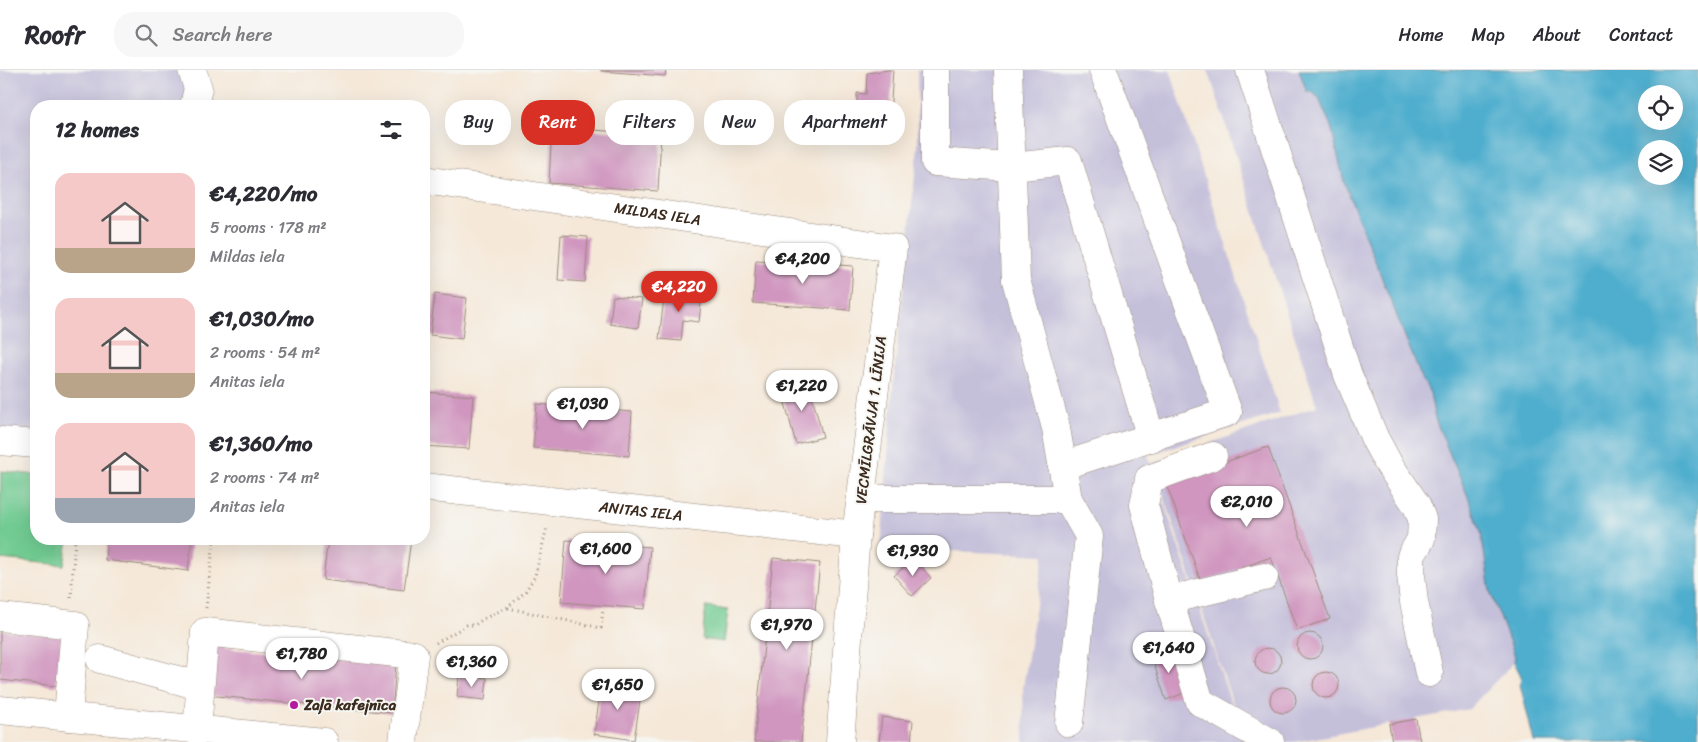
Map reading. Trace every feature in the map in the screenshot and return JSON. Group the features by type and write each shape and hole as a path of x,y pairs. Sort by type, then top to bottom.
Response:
{"street":[{"path":"192,70 198,88 195,100"},
{"path":"935,70 935,162 1012,167 1068,161 1151,438"},
{"path":"1008,70 1016,280 1056,428 1068,499 1089,536 1069,723"},
{"path":"1062,466 1228,412 1103,70"},
{"path":"1250,70 1348,375 1375,439 1388,463 1417,506 1422,518 1421,539 1411,556 1411,575 1414,602 1430,674"},
{"name":"MILDAS IELA","path":"430,181 893,248"},
{"name":"VECMĪLGRĀVJA 1. LĪNIJA","path":"840,742 856,535 893,248"},
{"path":"0,440 30,443"},
{"path":"1213,456 1149,479 1144,505 1169,600 1200,702 1270,742"},
{"name":"ANITAS IELA","path":"430,488 856,535"},
{"path":"861,500 1068,499"},
{"path":"1169,600 1264,577"},
{"path":"0,617 76,625 68,717"},
{"path":"197,730 205,632 414,655 403,742"},
{"path":"100,659 200,686"},
{"path":"0,710 197,730 251,739 324,742"}],"path":[{"path":"414,655 467,625 474,625 508,608 525,592 535,576 553,501"},
{"path":"72,588 75,545"},
{"path":"206,606 213,545"},
{"path":"508,608 601,628 603,608"}],"shaded area":[{"path":"0,70 192,70 193,100 30,100 30,432 0,429"},
{"path":"917,70 1170,70 1280,413 1148,455 1244,742 1024,742 1023,688 1044,555 881,548 893,387 918,146"},
{"path":"1208,70 1299,70 1307,92 1313,92 1319,99 1331,126 1344,182 1421,377 1430,393 1435,419 1481,532 1490,591 1515,656 1514,662 1469,709 1294,742 1265,742 1244,737 1153,463 1317,406"}],"green space":[{"path":"1,471 30,474 30,545 67,545 64,565 0,559"},
{"path":"706,607 728,610 724,642 702,639"}],"water":[{"path":"1299,70 1698,70 1698,742 1534,742 1520,684 1521,676 1514,662 1515,656 1490,591 1481,532 1435,419 1430,393 1421,377 1344,182 1331,126 1319,99 1313,92 1307,92"}],"building":[{"path":"601,70 666,70 665,76"},
{"path":"893,70 891,100 857,100 857,93 866,94 867,73"},
{"path":"595,130 605,131 605,145 660,145 658,191 549,183 551,145 595,145"},
{"path":"561,235 588,237 585,282 558,280"},
{"path":"756,260 853,266 850,310 753,303"},
{"path":"665,290 702,294 699,322 683,320 681,341 659,339"},
{"path":"435,294 467,298 462,339 430,335"},
{"path":"613,296 642,299 638,328 610,324"},
{"path":"808,381 823,437 796,444 781,388"},
{"path":"430,392 473,396 469,449 430,446"},
{"path":"537,404 632,412 629,456 533,448"},
{"path":"1268,447 1330,619 1297,630 1271,557 1201,582 1166,483"},
{"path":"566,540 650,547 645,609 561,602"},
{"path":"106,545 191,545 188,571 105,560"},
{"path":"327,545 410,545 404,590 323,580"},
{"path":"773,558 820,563 801,742 754,742"},
{"path":"914,558 931,578 912,596 894,576"},
{"path":"0,630 62,636 56,686 0,680"},
{"path":"1310,633 1319,637 1323,646 1319,655 1310,659 1301,655 1297,646 1301,637"},
{"path":"211,647 396,664 392,713 206,695"},
{"path":"1172,647 1187,692 1166,700 1151,655"},
{"path":"1268,648 1277,652 1281,661 1277,670 1268,674 1259,670 1255,661 1259,652"},
{"path":"1326,672 1335,676 1339,685 1335,694 1326,698 1317,694 1313,685 1317,676"},
{"path":"459,676 487,678 485,700 457,697"},
{"path":"602,682 642,688 634,740 594,734"},
{"path":"1283,687 1292,691 1296,700 1292,709 1283,713 1274,709 1270,700 1274,691"},
{"path":"882,717 913,721 911,742 879,742"},
{"path":"1416,719 1420,741 1392,742 1389,724"}],"place":[{"name":"Zaļā kafejnīca","path":"294,705"}]}
